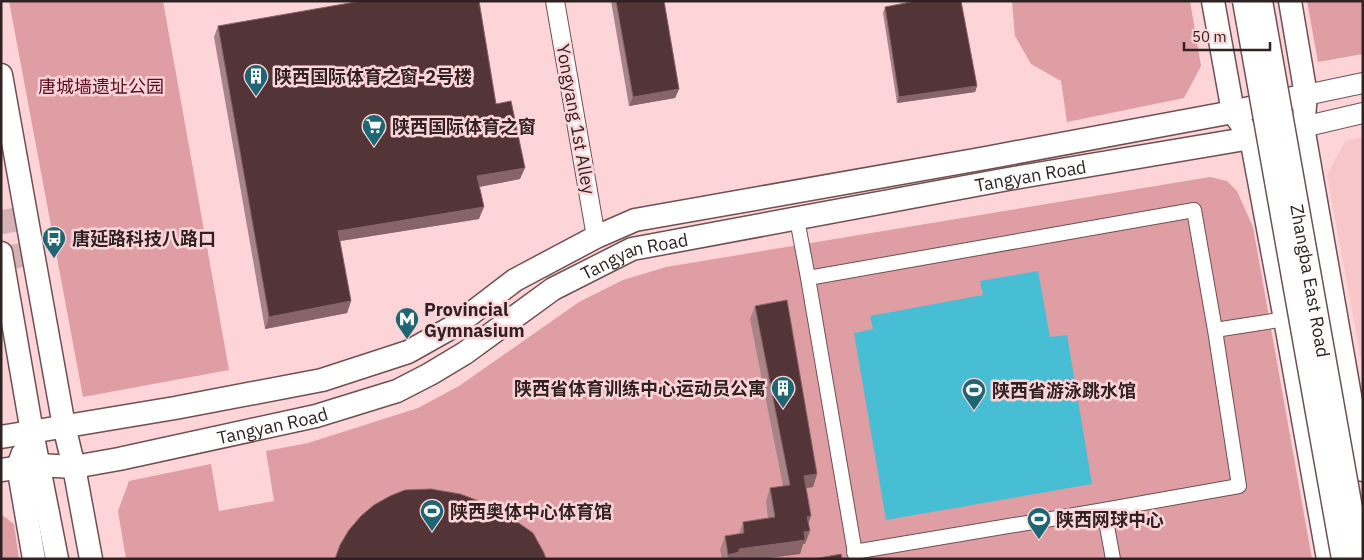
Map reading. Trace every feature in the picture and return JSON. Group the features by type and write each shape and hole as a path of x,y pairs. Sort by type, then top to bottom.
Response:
{"main road":[{"path":"1213,1 1233,112"},
{"path":"1219,30 1220,1"},
{"name":"Zhangba East Road","path":"1244,1 1343,559"},
{"name":"Zhangba East Road","path":"1260,1 1360,559"},
{"path":"1283,1 1295,28"},
{"path":"1290,1 1295,28"},
{"name":"Zhangba East Road","path":"1295,28 1306,95 1303,127 1360,437 1363,470"},
{"path":"1,75 64,426 74,467 91,559"},
{"path":"1306,95 1363,83"},
{"name":"Tangyan Road","path":"1,437 175,408 322,380 408,352 456,325 515,280 602,234 635,220 1233,112 1306,95"},
{"name":"Zhangba East Road","path":"1233,112 1251,138 1328,559"},
{"path":"1303,127 1363,113"},
{"name":"Tangyan Road","path":"19,467 74,467 119,459 316,416 397,391 430,374 465,352 553,289 632,249 1008,179 1251,138 1303,127"},
{"path":"1,253 32,432 19,467 34,559"},
{"path":"19,467 57,559"}],"street":[{"name":"Yongyang 1st Alley","path":"555,1 602,234"},
{"name":"Yongyang 1st Alley","path":"567,1 602,234"},
{"path":"797,218 855,555 1239,486 1194,210 808,278"},
{"path":"1215,330 1285,319"},
{"path":"1104,510 1113,559"}],"shaded area":[{"path":"1363,137 1363,370 1327,175 1345,141"}],"green space":[{"name":"唐城墙遗址公园","path":"9,1 163,1 229,370 83,397"},
{"path":"1012,1 1190,1 1201,66 1184,98 1067,122 1061,81 1031,64 1015,36"},
{"path":"1307,1 1363,1 1363,54 1318,62"},
{"path":"1210,177 1227,181 1237,191 1253,227 1312,559 126,559 118,511 129,481 211,464 219,511 274,501 266,451 308,443 418,408 459,386 579,302 623,280 666,267"},
{"path":"1,514 14,524 19,559 1,559"}],"water":[{"name":"陕西省游泳跳水馆","path":"1038,271 1050,337 1067,335 1092,484 886,520 854,333 873,329 870,316 983,295 980,281"}],"building":[{"name":"陕西国际体育之窗","path":"361,1 479,1 496,104 511,101 525,168 477,176 484,207 338,231 351,301 269,317 218,26"},
{"path":"616,1 664,1 679,89 633,97"},
{"path":"916,1 961,1 977,86 899,97 885,7"},
{"path":"787,300 817,474 804,476 811,516 807,517 810,531 804,532 805,540 739,549 739,552 728,555 725,536 744,533 743,522 775,517 770,488 790,485 755,306"},
{"name":"陕西奥体中心体育馆","path":"431,489 460,494 500,510 533,533 546,559 335,559 340,545 349,530 374,505 405,490"},
{"path":"841,554 842,559 814,559"}],"tunnel":[{"path":"1,210 13,277"}],"place":[{"name":"陕西国际体育之窗-2号楼","path":"256,97"},
{"name":"陕西国际体育之窗","path":"374,147"},
{"name":"唐延路科技八路口","path":"54,259"},
{"name":"Provincial Gymnasium","path":"407,340"},
{"name":"陕西省体育训练中心运动员公寓","path":"783,409"},
{"name":"陕西省游泳跳水馆","path":"974,411"},
{"name":"陕西奥体中心体育馆","path":"432,532"},
{"name":"陕西网球中心","path":"1039,540"}]}
